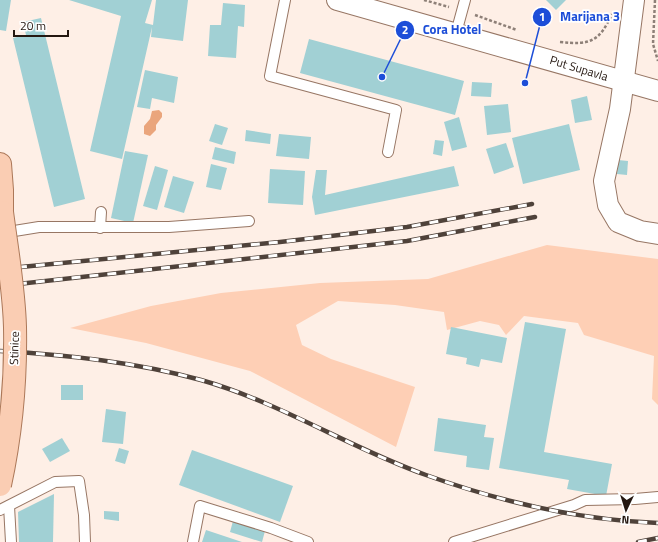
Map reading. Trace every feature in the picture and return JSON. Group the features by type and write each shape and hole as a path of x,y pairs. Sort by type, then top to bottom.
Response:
{"main road":[{"name":"Stinice","path":"0,164 2,190 1,210 11,276 15,327 12,395 0,485"}],"street":[{"name":"Put Supavla","path":"338,0 658,91"},
{"path":"634,0 624,82 604,181 608,205 618,222 640,231 658,234"}],"lane":[{"path":"284,0 270,76 396,110 388,152"},
{"path":"456,33 466,0"},
{"path":"100,228 101,212"},
{"path":"0,233 39,227 169,228 249,221"},
{"path":"11,542 4,508 55,482 79,481 84,515 85,542"},
{"path":"454,542 574,505 585,500 658,497"},
{"path":"193,542 200,506 271,528 308,542"}],"path":[{"path":"424,0 463,11 521,31"},
{"path":"655,0 653,44 658,61"},
{"path":"558,42 580,44 596,39 607,24 613,12"}],"shaded area":[{"path":"159,110 162,113 162,117 156,125 156,130 150,136 144,134 144,126 150,119 152,111"},
{"path":"547,245 658,259 658,405 652,399 654,356 584,335 578,323 524,316 506,335 499,325 480,321 447,330 444,312 395,305 338,301 296,325 302,345 331,359 415,387 396,447 250,371 146,343 70,328 151,306 221,293 320,283 428,279"}],"building":[{"path":"0,0 11,0 6,31 0,30"},
{"path":"69,0 152,0 145,23 153,25 156,0 188,0 183,41 151,37 152,27 122,159 90,151 121,16"},
{"path":"546,0 566,0 556,10"},
{"path":"223,3 245,5 244,27 238,26 236,58 208,56 210,25 221,25"},
{"path":"41,18 85,199 54,207 13,38 26,35 23,22"},
{"path":"309,39 464,81 455,115 300,73"},
{"path":"145,70 178,77 174,103 152,98 150,109 137,107"},
{"path":"472,82 492,83 491,97 471,96"},
{"path":"587,96 592,120 575,123 571,100"},
{"path":"508,104 511,132 487,135 484,106"},
{"path":"459,117 467,147 452,151 444,122"},
{"path":"215,124 228,128 222,145 209,141"},
{"path":"569,124 580,170 523,184 512,138"},
{"path":"246,130 271,134 270,144 245,141"},
{"path":"279,134 311,137 309,159 276,156"},
{"path":"435,140 444,141 442,156 433,154"},
{"path":"506,143 514,167 494,174 486,149"},
{"path":"215,147 236,152 234,164 212,159"},
{"path":"125,151 148,155 133,223 111,218"},
{"path":"618,160 628,161 627,175 617,174"},
{"path":"211,164 227,168 221,190 206,187"},
{"path":"155,166 168,170 157,210 143,206"},
{"path":"454,166 459,186 315,215 312,197 316,170 327,170 325,195"},
{"path":"270,169 305,171 303,205 268,203"},
{"path":"173,176 194,182 184,213 164,207"},
{"path":"525,322 566,329 544,452 612,464 606,496 567,489 569,480 499,468"},
{"path":"451,327 507,338 502,363 481,359 479,367 466,364 467,358 446,354"},
{"path":"61,385 83,385 83,400 61,400"},
{"path":"106,409 126,412 123,444 102,442"},
{"path":"438,418 486,425 484,437 494,438 489,470 466,467 467,456 434,451"},
{"path":"62,438 70,451 50,462 42,449"},
{"path":"119,448 129,451 125,464 115,461"},
{"path":"192,450 293,486 280,522 179,485"},
{"path":"54,494 53,542 19,542 18,512"},
{"path":"104,511 119,512 119,521 104,519"},
{"path":"233,521 265,531 262,542 230,532"},
{"path":"206,530 242,542 202,542"}],"railway":[{"path":"0,269 280,242 407,227 532,204"},
{"path":"0,286 407,241 535,217"},
{"path":"0,351 101,360 151,368 201,380 258,400 370,452 454,485 512,501 570,514 658,523"},
{"path":"638,542 658,538"}],"place":[{"name":"Cora Hotel","path":"382,77"},
{"name":"Marijana 3","path":"525,83"}]}
